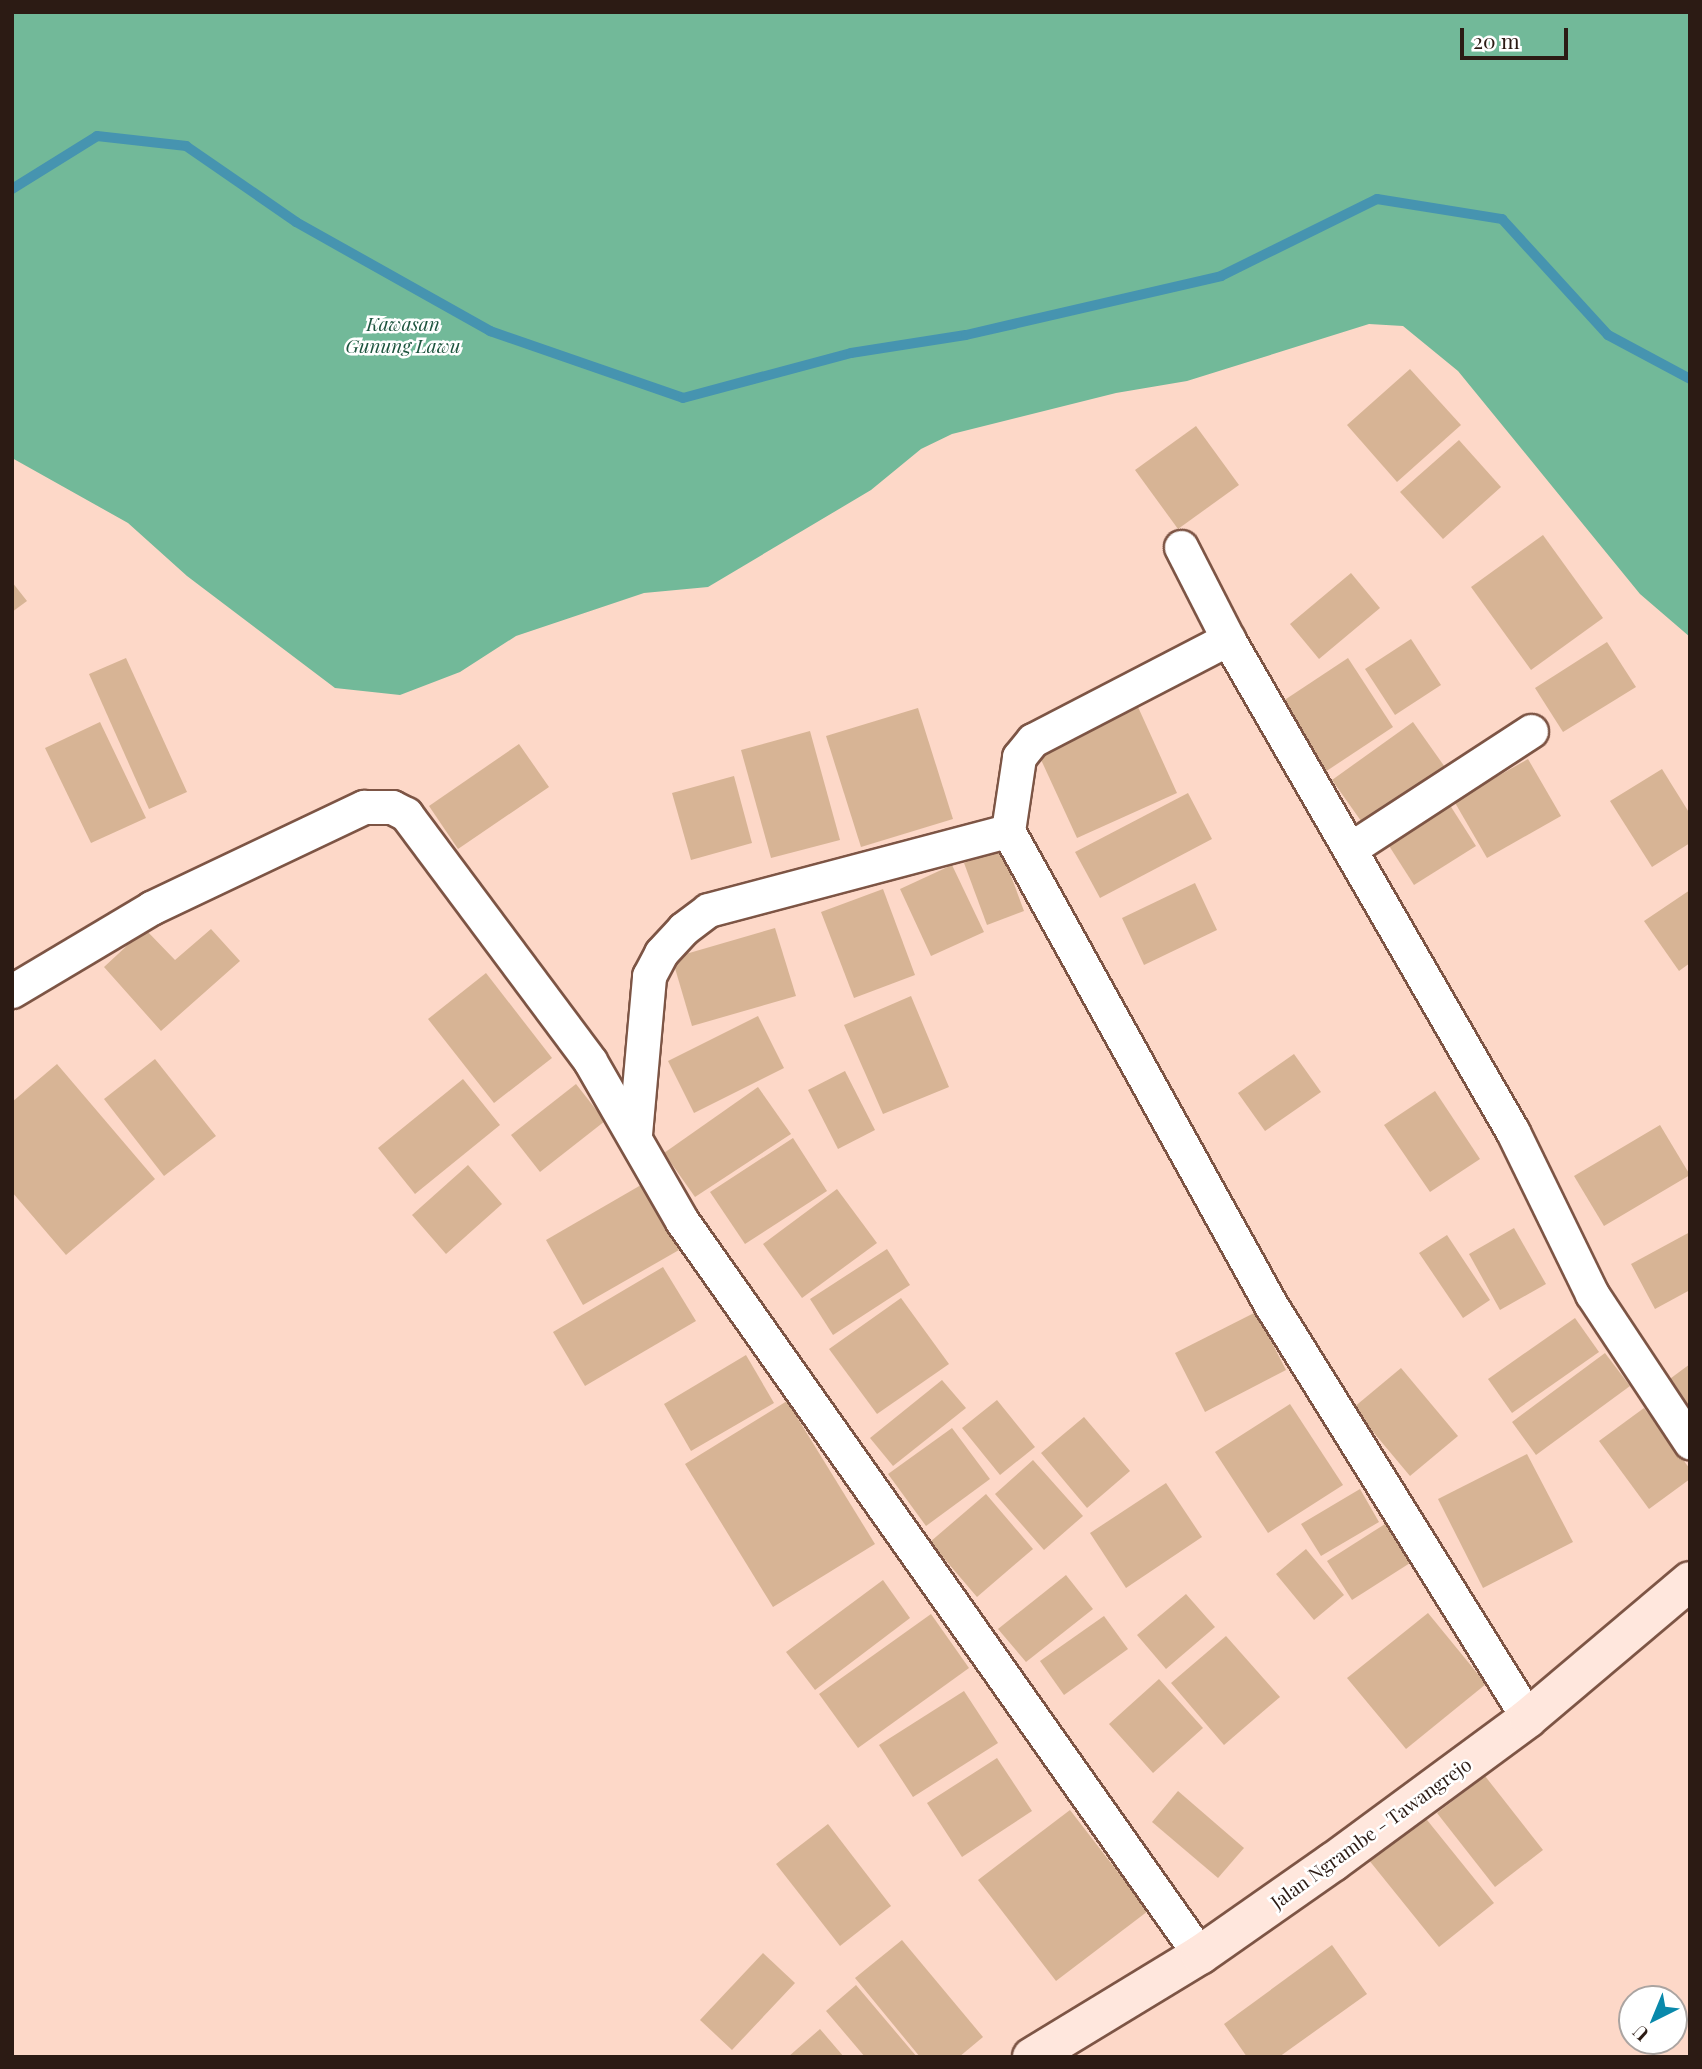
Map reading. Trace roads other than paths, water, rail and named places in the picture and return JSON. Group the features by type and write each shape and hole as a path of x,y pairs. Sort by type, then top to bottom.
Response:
{"main road":[{"name":"Jalan Ngrambe - Tawangrejo","path":"1032,2057 1200,1955 1528,1718 1690,1581"}],"street":[{"path":"1181,547 1228,639 1513,1132 1592,1294 1690,1441"},
{"path":"1228,639 1033,740 1019,757 1009,831 1272,1307 1528,1718"},
{"path":"1350,849 1531,732"},
{"path":"12,991 164,902 364,807 392,807 417,825 590,1062 635,1134 682,1221 1200,1955"},
{"path":"635,1134 649,976 661,953 683,929 708,910 1009,831"}],"waterway":[{"path":"12,189 97,136 186,146 296,222 490,331 683,398 851,353 966,335 1221,276 1377,199 1502,219 1608,335 1690,379"}],"park label":[{"name":"Kawasan Gunung Lawu","path":"403,335"}]}
